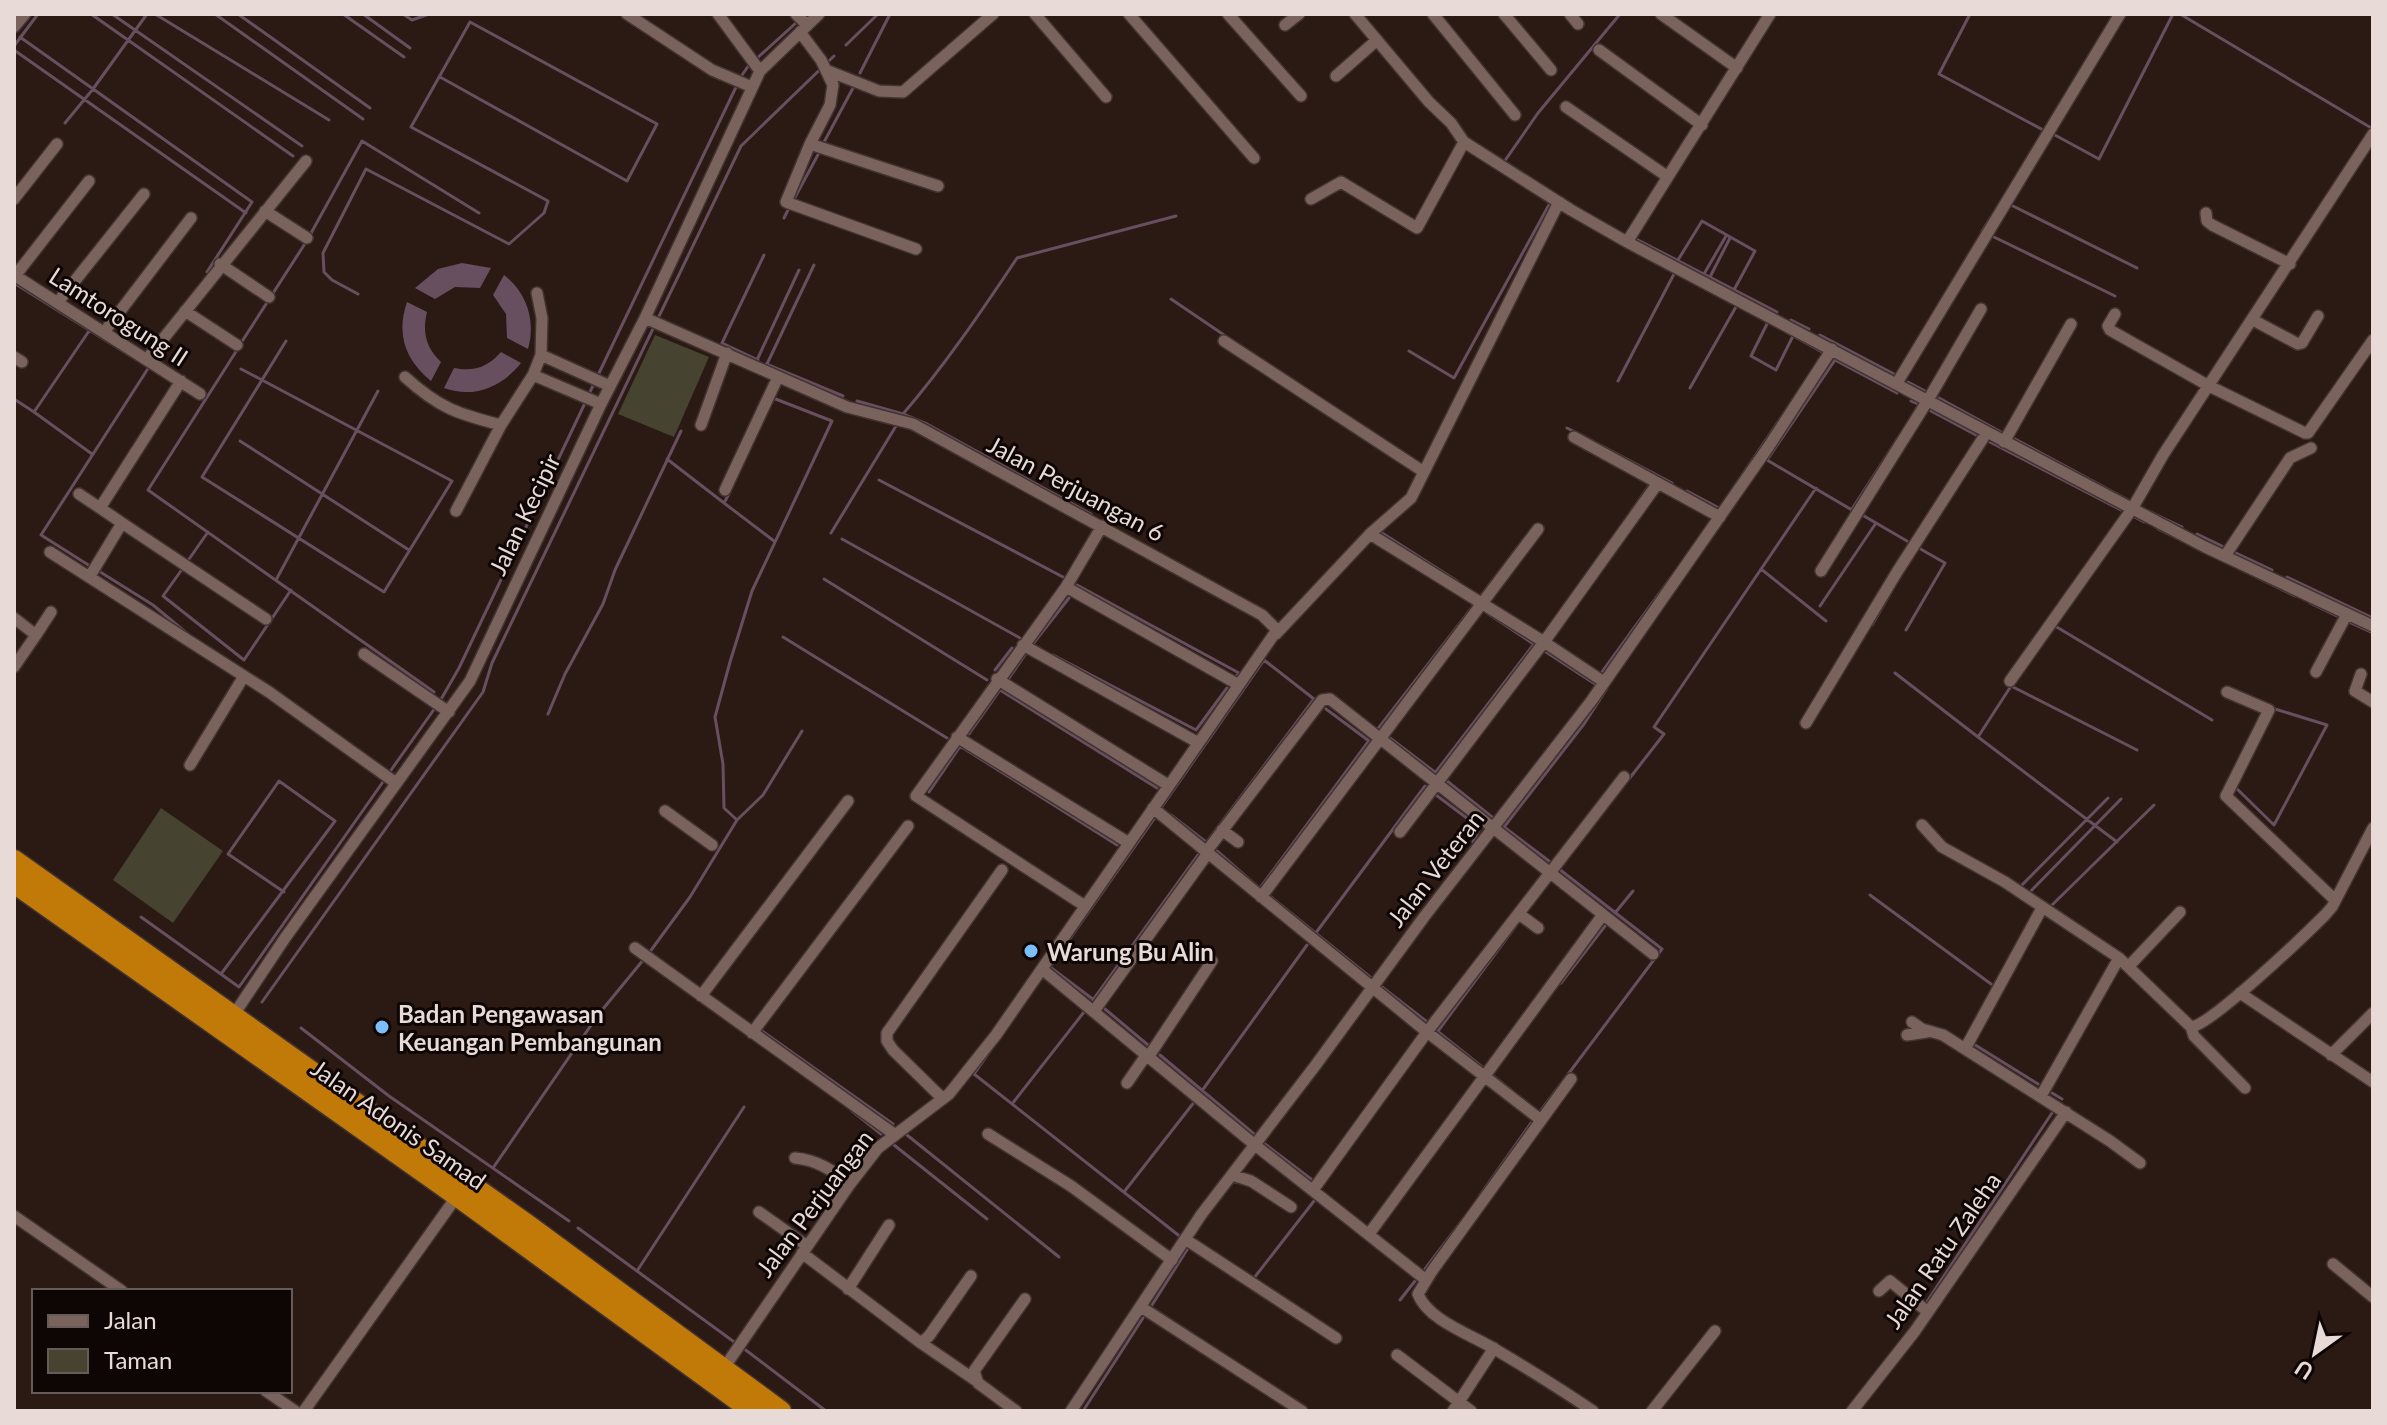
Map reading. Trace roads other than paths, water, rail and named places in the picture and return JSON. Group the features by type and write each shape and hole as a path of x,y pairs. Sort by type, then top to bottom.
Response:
{"highway":[{"path":"14,860 44,893 233,1016 552,1254 724,1368 781,1411"},
{"name":"Jalan Adonis Samad","path":"14,883 44,893 457,1196 552,1254 752,1411"}],"street":[{"path":"14,27 25,14"},
{"path":"629,14 699,62 743,84"},
{"path":"718,14 755,64"},
{"name":"Jalan Kecipir","path":"233,1016 440,707 470,681 610,386 653,322 743,84 755,64 801,23 819,14"},
{"path":"826,70 879,91 903,92 993,14"},
{"path":"1035,14 1106,97"},
{"path":"1129,14 1254,158"},
{"path":"1228,14 1301,96"},
{"path":"1285,25 1299,14"},
{"path":"1355,14 1429,102 1451,123 1464,142 1559,202 1627,242 2132,509 2373,626"},
{"path":"1433,14 1515,115"},
{"path":"1504,14 1551,70"},
{"path":"1661,14 1737,68"},
{"path":"1627,242 1770,14"},
{"path":"1897,383 2120,14"},
{"path":"801,23 833,85 830,105 786,202 916,249"},
{"path":"1336,76 1377,40"},
{"path":"1599,50 1702,125"},
{"path":"1566,107 1668,177"},
{"path":"2010,681 2132,509 2163,455 2373,134"},
{"path":"1311,199 1341,182 1417,228 1464,142"},
{"path":"14,199 57,144"},
{"path":"810,144 938,186"},
{"path":"147,359 220,264 306,161"},
{"path":"15,275 89,181"},
{"path":"58,302 144,194"},
{"name":"Jalan Perjuangan","path":"724,1368 878,1148 943,1099 996,1035 1276,631 1370,534 1411,498 1559,202"},
{"path":"265,211 307,238"},
{"path":"2206,213 2207,221 2212,225 2290,264"},
{"path":"105,331 191,218"},
{"path":"220,264 269,297"},
{"name":"Lamtorogung II","path":"15,275 200,394"},
{"path":"456,511 501,425 533,375 541,355 542,318 537,293"},
{"path":"1821,571 1981,309"},
{"path":"185,311 237,345"},
{"path":"2115,314 2108,326 2110,330 2209,386 2308,433 2373,340"},
{"path":"2253,320 2298,344 2302,343 2318,316"},
{"name":"Jalan Perjuangan 6","path":"653,322 847,407 913,424 1262,615 1276,631"},
{"path":"2004,442 2071,324"},
{"path":"1224,341 1424,472"},
{"name":"Jalan Veteran","path":"1071,1411 1185,1239 1604,682 1720,517 1832,349"},
{"path":"701,425 727,353"},
{"path":"541,355 610,386"},
{"path":"533,375 601,404"},
{"path":"405,377 445,407 470,418 501,425"},
{"path":"725,490 778,377"},
{"path":"100,508 181,381"},
{"path":"1806,723 1897,572 1987,432"},
{"path":"1574,437 1720,517"},
{"path":"2225,556 2290,458 2311,448"},
{"path":"1400,832 1544,642 1658,483"},
{"path":"79,494 266,619"},
{"path":"93,570 122,523"},
{"path":"1085,906 916,796 997,679 1066,587 1102,526"},
{"path":"1261,897 1538,529"},
{"path":"1370,534 1604,682"},
{"path":"50,552 93,570 393,781"},
{"path":"1066,587 1239,685"},
{"path":"14,667 51,612"},
{"path":"2316,672 2347,614"},
{"path":"14,618 36,635"},
{"path":"1023,645 1197,742"},
{"path":"364,654 440,707"},
{"path":"2361,674 2355,691 2373,702"},
{"path":"190,765 244,676"},
{"path":"997,679 1168,785"},
{"path":"2227,692 2269,710 2226,796 2335,900"},
{"path":"1094,1011 1222,830 1322,700 1330,699 1653,954"},
{"path":"957,737 1129,843"},
{"path":"1313,1190 1427,1032 1624,777"},
{"path":"701,996 848,801"},
{"path":"1153,808 1427,1032 1541,1120"},
{"path":"665,811 712,845"},
{"path":"1922,825 1942,847 2005,882 2124,962 2191,1027 2194,1036 2245,1088"},
{"path":"752,1033 908,826"},
{"path":"2191,1027 2204,1023 2240,993 2325,915 2373,828"},
{"path":"1222,830 1238,842"},
{"path":"943,1099 893,1050 887,1041 887,1033 1002,870"},
{"path":"1965,1049 2042,908"},
{"path":"2041,1096 2124,962 2180,912"},
{"path":"1519,914 1538,928"},
{"path":"1369,1234 1602,916"},
{"path":"635,948 894,1134"},
{"path":"1127,1083 1212,961"},
{"path":"1042,969 1255,1145 1426,1280"},
{"path":"2240,993 2373,1082"},
{"path":"2331,1055 2373,1013"},
{"path":"1912,1022 1965,1049 2140,1163"},
{"path":"1907,1035 1931,1030"},
{"path":"2362,1075 2373,1064"},
{"path":"1571,1079 1418,1294 1421,1301 1450,1326 1494,1348 1593,1411"},
{"name":"Jalan Ratu Zaleha","path":"1852,1411 1928,1312 2066,1112"},
{"path":"988,1134 1071,1186 1172,1260"},
{"path":"795,1158 811,1160 850,1184"},
{"path":"1232,1175 1251,1181 1291,1207"},
{"path":"304,1411 457,1196"},
{"path":"759,1212 848,1289 1016,1411"},
{"path":"14,1216 119,1289"},
{"path":"848,1289 889,1225"},
{"path":"1185,1239 1336,1338"},
{"path":"2333,1264 2373,1297"},
{"path":"921,1343 971,1276"},
{"path":"1879,1291 1890,1281 1928,1312"},
{"path":"978,1383 974,1371 1025,1299"},
{"path":"1141,1307 1302,1411"},
{"path":"1652,1411 1715,1331"},
{"path":"1456,1407 1494,1348"},
{"path":"1397,1355 1456,1407 1471,1411"},
{"path":"269,1393 295,1411"}],"waterway":[{"path":"14,46 38,14"},
{"path":"91,14 293,156"},
{"path":"112,14 302,146"},
{"path":"65,123 147,14"},
{"path":"155,14 329,120"},
{"path":"215,14 363,119"},
{"path":"238,14 370,108"},
{"path":"343,14 404,57"},
{"path":"363,14 410,48"},
{"path":"403,14 412,20 429,14"},
{"path":"846,45 878,14"},
{"path":"860,73 890,14"},
{"path":"1504,162 1538,113 1620,14"},
{"path":"1970,14 1939,74 2045,131"},
{"path":"2053,134 2099,159 2173,14"},
{"path":"2180,14 2373,129"},
{"path":"358,294 324,272 323,253 366,169 509,244 544,213 548,201 411,127 470,22 657,124 627,181 440,77"},
{"path":"755,60 797,22"},
{"path":"20,37 252,202 207,272"},
{"path":"14,50 246,213"},
{"path":"262,1002 483,692 492,663 741,146 834,56"},
{"path":"740,78 749,65"},
{"path":"588,396 737,85"},
{"path":"823,144 853,88"},
{"path":"310,235 362,141 479,213"},
{"path":"793,201 820,151"},
{"path":"1409,351 1454,378 1550,203"},
{"path":"2013,206 2137,268"},
{"path":"784,218 789,208"},
{"path":"903,414 948,357 1017,258 1176,216"},
{"path":"1982,231 1991,217"},
{"path":"1678,260 1702,221 1755,251 1734,290"},
{"path":"1704,274 1726,236"},
{"path":"1994,237 2115,296"},
{"path":"1710,277 1730,238"},
{"path":"1638,240 1777,312"},
{"path":"241,343 306,242"},
{"path":"758,360 722,343 764,255"},
{"path":"767,364 814,265"},
{"path":"757,360 799,270"},
{"path":"1618,381 1674,274"},
{"path":"14,283 129,355"},
{"path":"1171,299 1227,337"},
{"path":"1690,388 1737,305"},
{"path":"1791,320 1809,329"},
{"path":"1768,322 1751,356 1776,370 1793,336"},
{"path":"14,399 34,412 89,331"},
{"path":"1786,332 1824,353"},
{"path":"1820,335 1894,374"},
{"path":"241,369 262,380 452,481 384,592 202,477 286,341"},
{"path":"237,350 148,490 434,692"},
{"path":"1852,510 1767,460 1835,360 1897,393"},
{"path":"766,364 843,396"},
{"path":"90,566 41,535 149,367 146,365"},
{"path":"1908,382 1925,391"},
{"path":"276,580 378,391"},
{"path":"649,953 690,897 737,820 724,808 723,764 715,717 752,591 832,421 773,398"},
{"path":"1939,398 2001,432"},
{"path":"857,401 927,424 1091,514"},
{"path":"1911,401 1920,405"},
{"path":"440,701 459,668 585,403"},
{"path":"1719,509 1789,406"},
{"path":"1931,411 1976,435"},
{"path":"34,412 92,454"},
{"path":"831,533 896,426"},
{"path":"1567,428 1577,433"},
{"path":"548,714 565,674 603,604 615,570 681,431"},
{"path":"1852,509 1898,438"},
{"path":"2015,439 2128,500"},
{"path":"1986,440 2121,510"},
{"path":"240,441 409,550"},
{"path":"1602,446 1672,483"},
{"path":"667,459 724,503 730,492"},
{"path":"879,480 1063,577"},
{"path":"1632,510 1648,487"},
{"path":"1629,779 1664,734 1654,727 1816,488"},
{"path":"1687,491 1719,508"},
{"path":"724,503 774,541"},
{"path":"2142,508 2182,527"},
{"path":"1864,516 1907,541"},
{"path":"2133,516 2144,522"},
{"path":"1820,606 1876,523"},
{"path":"2158,529 2295,596"},
{"path":"1379,531 1457,581"},
{"path":"187,562 208,532"},
{"path":"2197,534 2222,546"},
{"path":"842,539 1020,638"},
{"path":"1480,597 1524,539"},
{"path":"1906,630 1945,563 1917,547"},
{"path":"2236,553 2272,570"},
{"path":"183,568 163,596 244,660 291,590"},
{"path":"1761,569 1826,621"},
{"path":"97,570 153,605 189,635"},
{"path":"1602,672 1672,576"},
{"path":"2287,577 2373,618"},
{"path":"824,579 987,680"},
{"path":"1077,585 1239,673 1237,675"},
{"path":"1872,625 1894,587"},
{"path":"1032,645 1069,598"},
{"path":"2310,603 2337,616"},
{"path":"1377,730 1474,605"},
{"path":"1487,613 1535,645"},
{"path":"2351,623 2373,633"},
{"path":"2054,628 2212,720"},
{"path":"783,637 947,738"},
{"path":"1435,773 1534,644"},
{"path":"995,670 1012,648"},
{"path":"1546,652 1595,684"},
{"path":"1009,678 1025,655"},
{"path":"1053,655 1196,730 1227,688"},
{"path":"1161,808 1264,660 1314,699"},
{"path":"1895,673 1978,737"},
{"path":"2117,842 1978,737 2011,686 2137,750"},
{"path":"1000,690 1157,788"},
{"path":"969,734 1000,690"},
{"path":"1504,827 1584,724 1606,690"},
{"path":"1206,843 1314,699"},
{"path":"389,773 435,708"},
{"path":"1326,709 1369,741"},
{"path":"2235,787 2274,825 2327,725 2275,709 2273,713"},
{"path":"737,820 763,795 802,731"},
{"path":"1390,738 1436,773"},
{"path":"1260,888 1368,742"},
{"path":"929,792 961,745"},
{"path":"960,746 1117,845"},
{"path":"141,917 239,987 385,779"},
{"path":"221,974 335,821 279,781 228,854 284,892"},
{"path":"1447,781 1492,817"},
{"path":"1315,934 1425,786"},
{"path":"1436,795 1480,828 1473,842"},
{"path":"2021,886 2108,798"},
{"path":"2029,893 2121,799"},
{"path":"2050,907 2154,805"},
{"path":"1171,815 1206,842"},
{"path":"1050,967 1154,819"},
{"path":"1504,827 1549,861"},
{"path":"1217,851 1259,888"},
{"path":"1093,1000 1198,855"},
{"path":"1539,1113 1662,949 1559,869"},
{"path":"1615,913 1633,891"},
{"path":"1870,895 1991,984"},
{"path":"1271,897 1370,977"},
{"path":"1561,983 1608,922"},
{"path":"1438,1031 1515,927"},
{"path":"1199,1095 1307,945"},
{"path":"493,1168 598,1015 644,959"},
{"path":"1050,967 1094,1000"},
{"path":"1382,987 1426,1021"},
{"path":"1105,1009 1148,1045"},
{"path":"1012,1104 1084,1012"},
{"path":"301,1028 389,1096 569,1221"},
{"path":"762,1031 893,1124"},
{"path":"1437,1031 1486,1070"},
{"path":"1972,1043 2038,1084"},
{"path":"993,1047 974,1074 1182,1238"},
{"path":"1160,1055 1254,1134"},
{"path":"1492,1075 1511,1090"},
{"path":"2052,1093 2062,1099"},
{"path":"1124,1192 1195,1101"},
{"path":"637,1271 744,1107"},
{"path":"852,1111 881,1134"},
{"path":"1926,1303 2052,1113"},
{"path":"1480,1195 1531,1123"},
{"path":"907,1135 1059,1257"},
{"path":"1265,1144 1311,1179"},
{"path":"894,1145 987,1219"},
{"path":"1254,1278 1314,1201"},
{"path":"1425,1269 1464,1218"},
{"path":"578,1228 737,1344"},
{"path":"1152,1305 1190,1245"},
{"path":"1400,1300 1415,1281"},
{"path":"1083,1411 1143,1318"},
{"path":"743,1348 826,1411"}],"place":[{"name":"Warung Bu Alin","path":"1031,951"},
{"name":"Badan Pengawasan Keuangan Pembangunan","path":"382,1027"}]}
